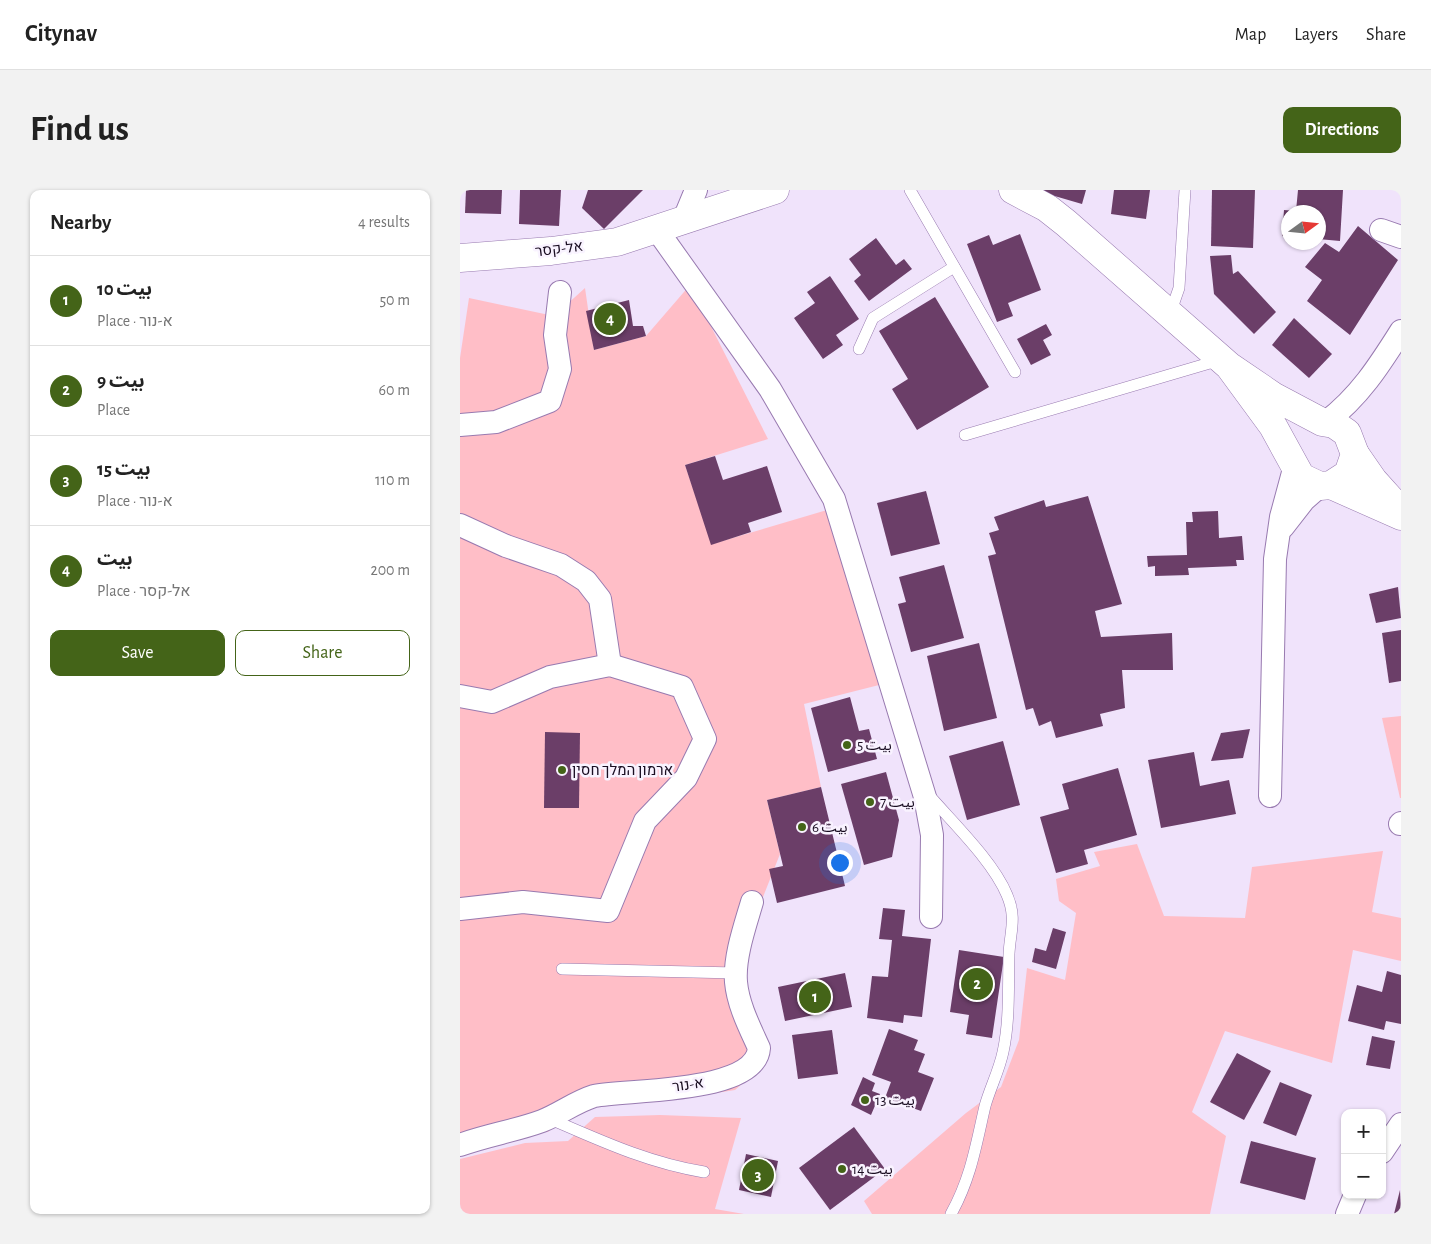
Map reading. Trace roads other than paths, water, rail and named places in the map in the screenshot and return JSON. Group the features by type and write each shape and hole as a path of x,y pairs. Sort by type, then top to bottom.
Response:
{"street":[{"path":"684,219 696,190"},
{"name":"אל-קסר","path":"460,258 551,251 617,242 775,190"},
{"path":"1014,190 1054,213 1225,362 1272,396 1324,422 1341,428 1373,480 1401,511"},
{"path":"657,230 770,389 834,499 922,786 932,835 931,917"},
{"path":"460,425 496,422 550,401 560,368 555,335 560,292"},
{"path":"1270,796 1275,559 1277,539 1293,464 1291,448 1298,434 1311,424 1324,422 1353,400 1371,378 1401,331"},
{"path":"1225,362 1273,426 1293,464 1305,480 1326,485 1401,516"},
{"path":"1277,539 1291,514 1326,485 1348,474 1353,464 1353,447 1359,408 1371,378"},
{"path":"460,525 506,546 561,565 586,581 600,599 610,665"},
{"path":"460,696 492,702 550,677 610,665 682,688 705,738 686,778 645,821 608,911 523,902 460,909"},
{"name":"א-נור","path":"460,1145 548,1118 579,1101 594,1096 706,1083 732,1076 751,1066 758,1057 759,1048 738,995 736,973 744,928 752,902"},
{"path":"1386,1146 1401,1124"},
{"path":"1347,1214 1353,1199"}],"lane":[{"path":"910,190 1015,372"},
{"path":"1170,314 1180,288 1185,190"},
{"path":"859,349 873,318 954,267"},
{"path":"965,435 1225,362"},
{"path":"922,786 990,868 1007,895 1014,922 1009,951 1008,1007 1003,1053 986,1105 973,1164 963,1192 951,1214"},
{"path":"562,969 736,973"},
{"path":"548,1118 634,1155 675,1167 704,1172"}],"place":[{"name":"بيت","path":"610,319"},
{"name":"بيت 5","path":"847,745"},
{"name":"ארמון המלך חסין","path":"562,770"},
{"name":"بيت 7","path":"870,802"},
{"name":"بيت 6","path":"802,827"},
{"name":"بيت 9","path":"977,984"},
{"name":"بيت 10","path":"815,997"},
{"name":"بيت 13","path":"865,1100"},
{"name":"بيت 14","path":"842,1169"},
{"name":"بيت 15","path":"758,1175"}]}
